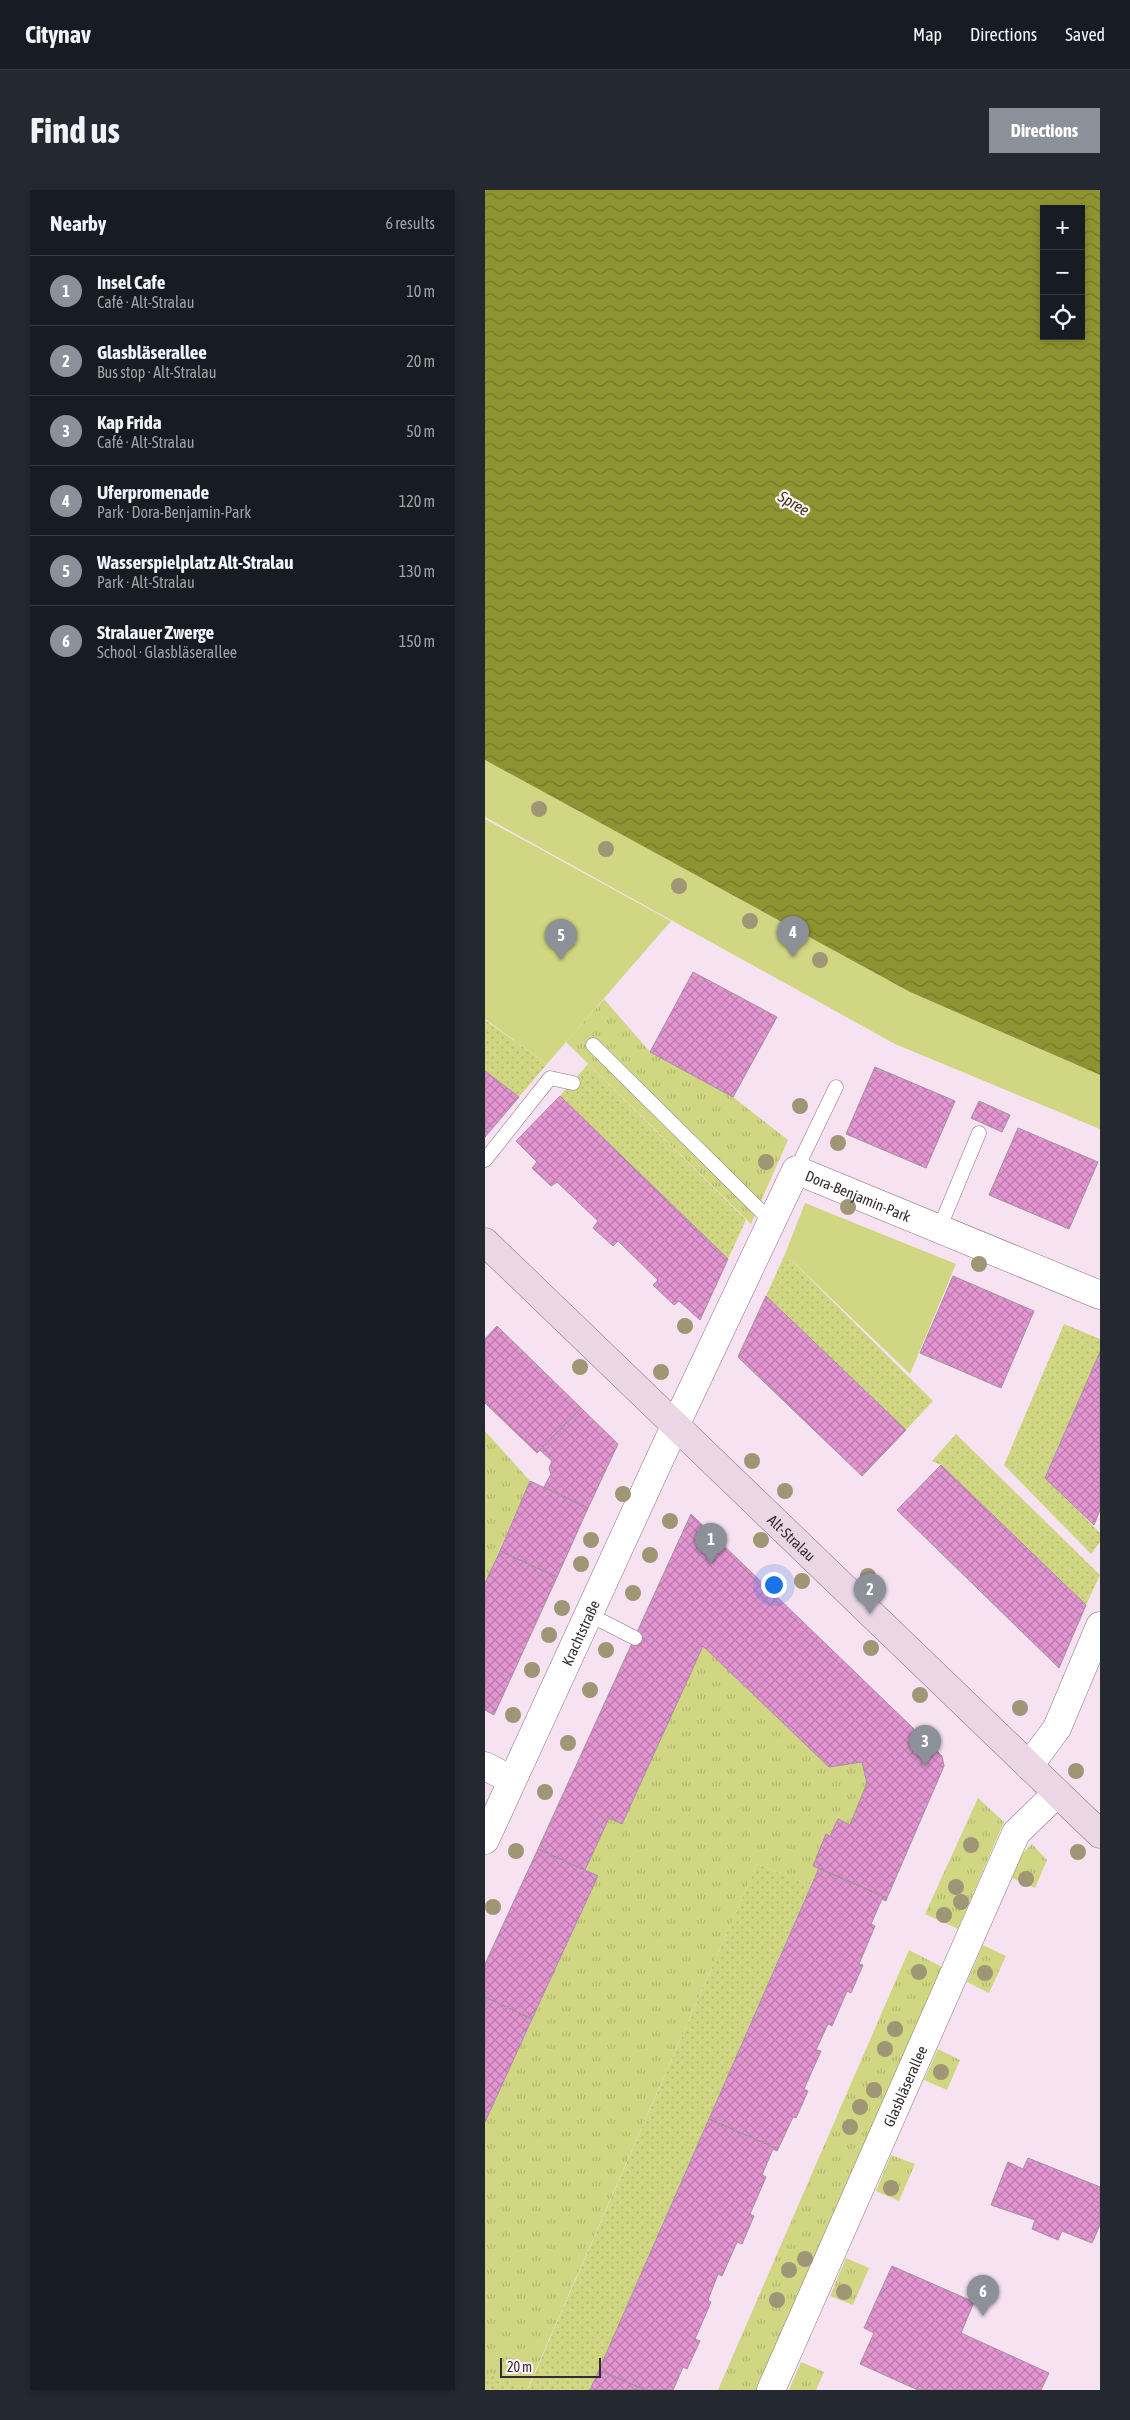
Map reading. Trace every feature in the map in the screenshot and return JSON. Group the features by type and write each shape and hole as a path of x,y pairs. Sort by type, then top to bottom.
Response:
{"street":[{"name":"Dora-Benjamin-Park","path":"675,1426 795,1170 1100,1295"},
{"name":"Alt-Stralau","path":"485,1242 1100,1834"},
{"name":"Krachtstraße","path":"485,1840 675,1426"},
{"path":"1029,1766 1057,1728 1100,1626"},
{"path":"485,1766 512,1780"},
{"name":"Glasbläserallee","path":"771,2390 1016,1833 1057,1793"}],"lane":[{"path":"593,1045 771,1221"},
{"path":"485,1160 550,1078 573,1083"},
{"path":"795,1170 836,1087"},
{"path":"939,1229 979,1133"},
{"path":"588,1614 635,1638"}],"green space":[{"path":"485,760 910,992 1100,1075 1100,1129 895,1044 485,817"},
{"path":"485,819 671,921 547,1064 485,1019"},
{"path":"604,999 650,1052 733,1097 788,1140 751,1224 566,1042"},
{"path":"485,1020 547,1064 519,1097 485,1071"},
{"path":"588,1064 746,1220 728,1259 560,1096"},
{"path":"805,1203 956,1264 910,1374 785,1254"},
{"path":"785,1254 933,1401 906,1430 766,1296"},
{"path":"1064,1324 1100,1339 1100,1352 1045,1477 1100,1533 1100,1542 1091,1554 1004,1465"},
{"path":"485,1431 530,1481 485,1583"},
{"path":"956,1434 1100,1575 1086,1605 941,1465 932,1461"},
{"path":"703,1646 829,1767 862,1762 867,1783 850,1825 838,1820 830,1836 826,1835 813,1866 819,1868 811,1885 757,1864 527,2390 485,2371 485,2122 598,1877 585,1870 609,1818 622,1823"},
{"path":"978,1798 1004,1822 958,1929 925,1914"},
{"path":"1032,1844 1047,1860 1035,1888 1012,1878 1022,1854"},
{"path":"757,1864 811,1885 590,2390 485,2390 485,2371 528,2389"},
{"path":"983,1945 1006,1956 989,1993 967,1982"},
{"path":"909,1950 942,1967 758,2390 718,2390"},
{"path":"938,2049 960,2060 947,2090 924,2080"},
{"path":"891,2155 915,2164 899,2201 876,2191"},
{"path":"846,2258 869,2268 853,2305 830,2296"},
{"path":"801,2362 824,2372 816,2390 789,2390"}],"water":[{"name":"Spree","path":"485,190 1100,190 1100,1075 910,992 485,760"}],"building":[{"path":"693,972 777,1017 733,1097 650,1052"},
{"path":"875,1067 955,1101 926,1168 846,1134"},
{"path":"485,1071 519,1097 485,1137"},
{"path":"560,1096 728,1259 700,1320 679,1301 674,1305 653,1285 658,1280 618,1241 613,1246 593,1228 598,1221 557,1182 551,1186 532,1168 537,1162 516,1141"},
{"path":"979,1101 1010,1115 1002,1132 971,1118"},
{"path":"1018,1128 1098,1162 1069,1229 989,1195"},
{"path":"953,1276 1034,1311 1001,1388 920,1353"},
{"path":"766,1296 906,1430 862,1476 738,1357"},
{"path":"497,1326 581,1408 537,1453 485,1403 485,1339"},
{"path":"1100,1352 1100,1510 1094,1525 1045,1478"},
{"path":"581,1408 618,1444 588,1508 544,1487 551,1474 549,1468 552,1461 540,1450"},
{"path":"941,1465 1086,1605 1059,1668 897,1510"},
{"path":"530,1481 588,1508 557,1577 500,1551"},
{"path":"691,1514 942,1756 944,1766 887,1898 813,1866 826,1834 830,1836 838,1819 850,1825 867,1783 862,1762 829,1767 703,1646 622,1824 609,1818 585,1870 538,1849"},
{"path":"500,1551 557,1577 494,1715 485,1710 485,1583"},
{"path":"538,1849 598,1876 532,2019 485,1997 485,1964"},
{"path":"819,1868 887,1898 886,1901 882,1899 871,1924 875,1926 859,1964 863,1965 851,1993 847,1991 832,2026 828,2024 816,2050 821,2051 804,2089 808,2091 796,2118 793,2117 778,2149 709,2119"},
{"path":"485,1997 532,2019 485,2122"},
{"path":"709,2119 778,2149 777,2151 773,2149 762,2175 766,2177 750,2214 754,2216 742,2244 737,2242 722,2276 718,2274 708,2300 711,2302 695,2339 700,2341 687,2369 683,2367 673,2390 645,2390 599,2370"},
{"path":"1028,2158 1100,2187 1100,2225 1092,2243 1062,2231 1058,2240 1032,2229 1035,2220 991,2205 1008,2162 1023,2169"},
{"path":"892,2266 974,2302 961,2333 1049,2373 1041,2390 918,2390 860,2364 874,2333 864,2328"},
{"path":"599,2370 645,2390 590,2390"}],"place":[{"name":"Uferpromenade","path":"793,957"},
{"name":"Wasserspielplatz Alt-Stralau","path":"561,960"},
{"name":"Insel Cafe","path":"711,1564"},
{"name":"Glasbläserallee","path":"870,1614"},
{"name":"Kap Frida","path":"925,1766"},
{"name":"Stralauer Zwerge","path":"983,2316"}]}
